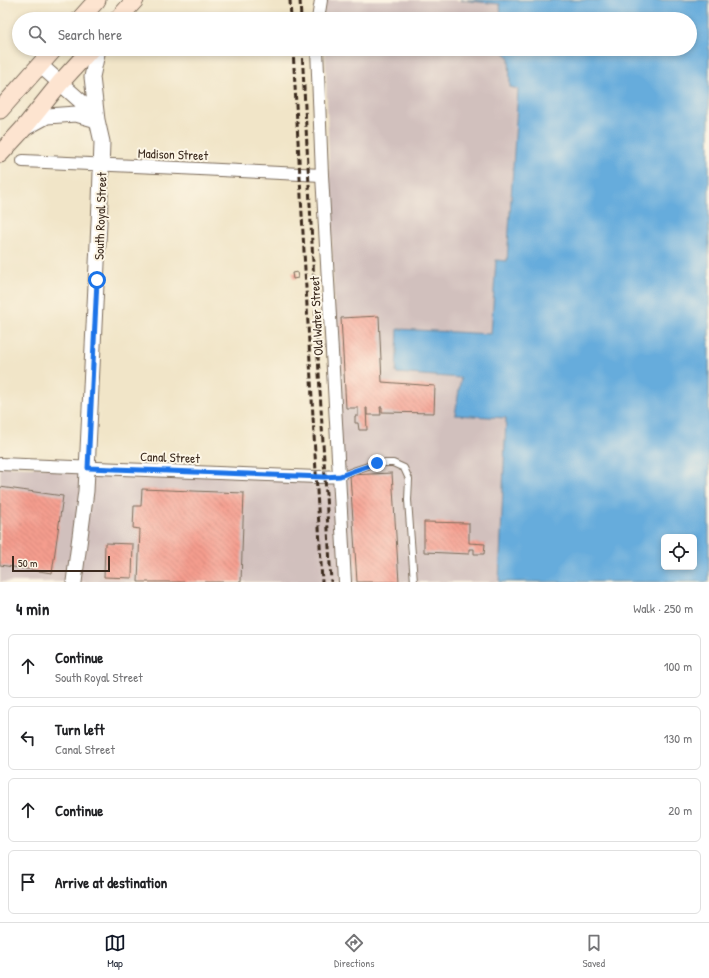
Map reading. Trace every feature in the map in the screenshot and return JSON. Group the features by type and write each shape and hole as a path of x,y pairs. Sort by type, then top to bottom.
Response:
{"main road":[{"path":"86,12 97,0"},
{"path":"124,12 135,0"},
{"path":"0,110 48,56"},
{"path":"0,154 85,56"}],"street":[{"path":"319,12 321,0"},
{"path":"23,129 46,116 76,114 97,120 92,77 96,56"},
{"name":"Old Water Street","path":"317,56 322,175 345,582"},
{"name":"South Royal Street","path":"40,65 85,105 97,120 102,142 88,468 74,582"},
{"name":"Madison Street","path":"23,161 322,175"},
{"name":"Canal Street","path":"0,464 316,477 340,476"}],"lane":[{"path":"340,476 377,463 392,462 404,468 409,480 408,500 414,582"}],"shaded area":[{"path":"323,0 453,0 500,4 501,12 324,12"},
{"path":"325,56 508,56 510,87 518,89 507,261 496,261 491,334 398,329 396,373 461,378 507,418 499,582 0,582 0,466 340,476"}],"water":[{"path":"461,0 709,0 709,582 499,582 506,418 455,415 461,378 396,373 398,329 491,334 496,260 507,261 518,89 510,87 508,56 697,56 697,12 501,12 500,4"}],"building":[{"path":"297,272 298,278 293,279 292,273"},
{"path":"379,316 382,382 435,386 434,413 382,412 382,407 380,407 381,415 367,415 366,408 367,430 359,430 358,423 355,423 355,416 358,416 358,408 346,408 341,318"},
{"path":"392,473 399,582 357,582 350,475"},
{"path":"0,487 63,496 52,573 0,565"},
{"path":"142,489 244,493 241,582 138,582 140,529 133,528 134,506 141,506"},
{"path":"424,522 469,523 469,543 485,544 484,554 474,554 474,549 469,549 469,554 424,552"},
{"path":"105,543 133,544 132,578 104,577"}],"railway":[{"path":"290,0 291,12"},
{"path":"300,0 301,12"},
{"path":"293,56 322,582"},
{"path":"302,56 331,582"}],"route":[{"path":"97,280 88,468 324,477 340,476 377,463"}]}
